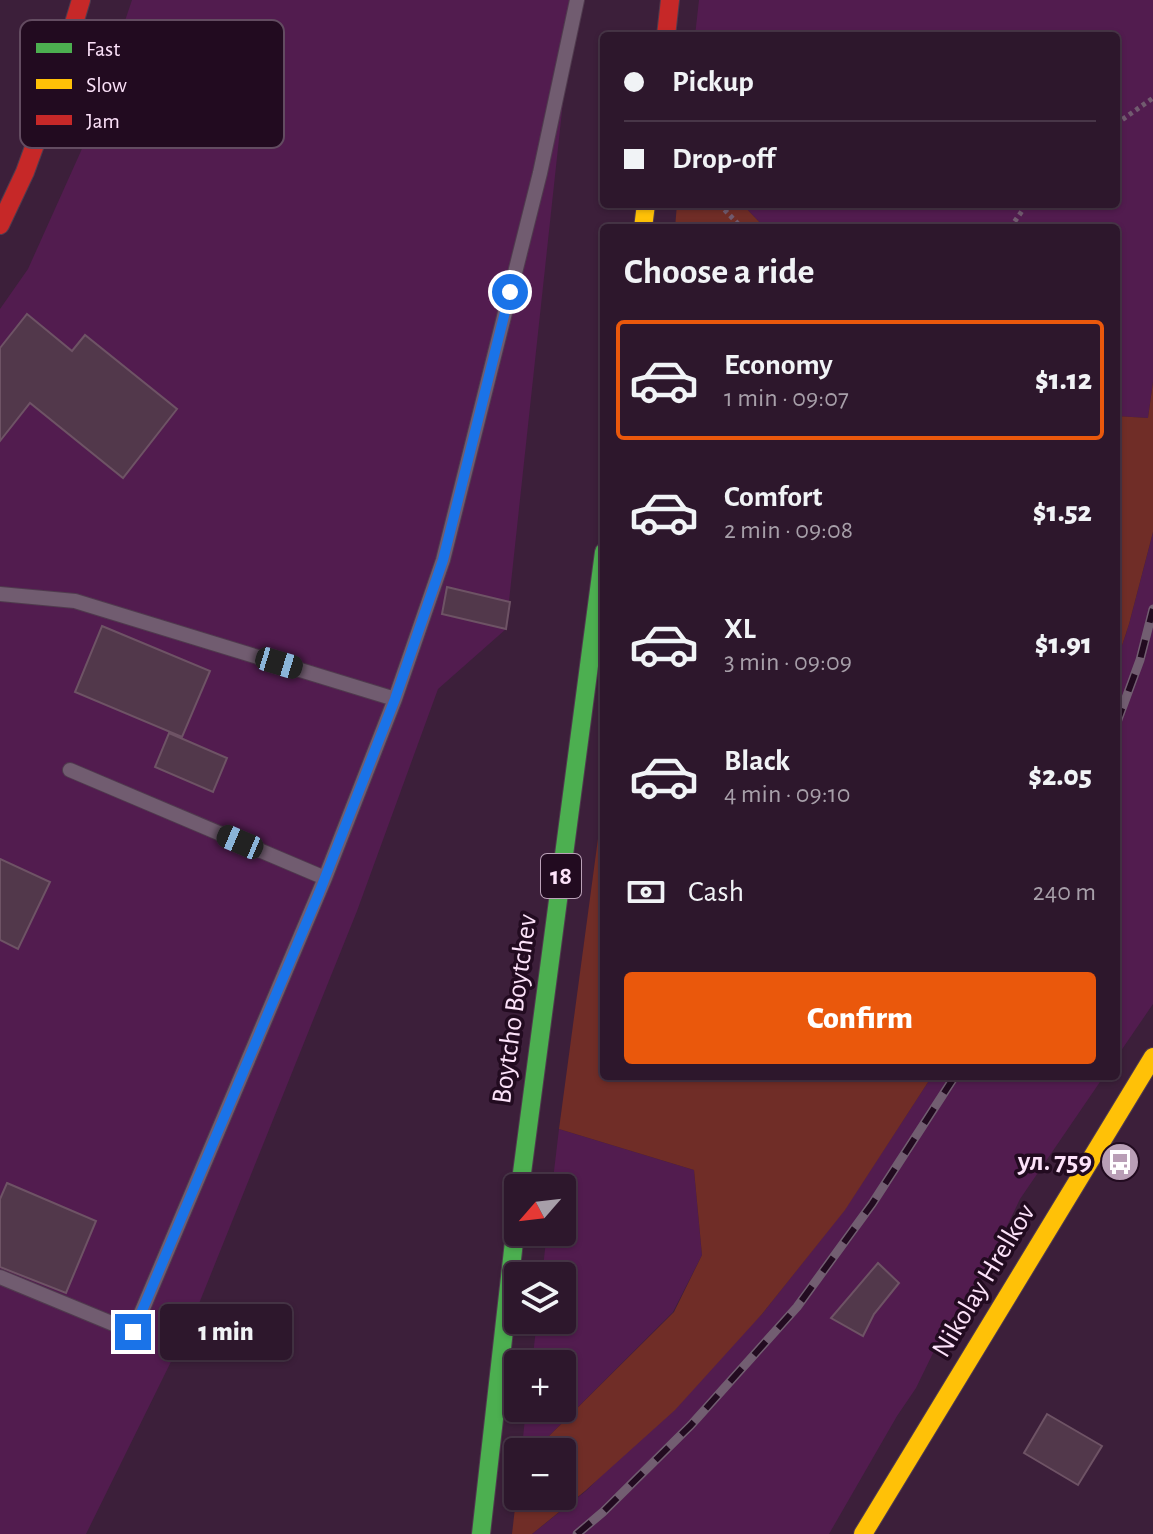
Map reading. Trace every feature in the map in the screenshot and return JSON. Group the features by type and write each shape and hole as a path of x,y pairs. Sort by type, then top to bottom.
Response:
{"main road":[{"path":"666,32 670,0"},
{"path":"0,225 33,148"},
{"name":"Boytcho Boytchev","path":"522,1174 600,582"},
{"name":"Nikolay Hrelkov","path":"863,1534 1153,1057"},
{"path":"481,1534 513,1246"}],"lane":[{"path":"0,1277 133,1332 325,878 395,699 443,560 540,173 577,0"},
{"path":"0,594 75,601 395,699"},
{"path":"70,770 325,878"}],"path":[{"path":"1120,121 1153,98"},
{"path":"723,208 738,224"}],"shaded area":[{"path":"132,0 574,0 506,629 438,689 357,911 196,1311 86,1534 0,1534 0,309 28,269 82,148 284,148 284,20 125,20"},
{"path":"699,0 1153,0 1153,382 1148,418 1120,416 1120,224 761,224 746,208 1120,208 1120,32 695,32"},
{"path":"677,208 746,208 761,224 675,224"},
{"path":"1153,382 1153,532 1120,652 1120,416 1148,418"},
{"path":"1153,532 1153,1004 1120,1052 1120,652"},
{"path":"600,824 600,1080 929,1080 845,1210 762,1314 675,1410 576,1498 576,1438 547,1438 563,1422 576,1422 576,1409 674,1312 702,1255 694,1170 559,1129"},
{"path":"929,1080 1101,1080 1020,1199 995,1251 829,1534 532,1534 562,1510 576,1510 576,1499 762,1314 845,1209"},
{"path":"559,1129 694,1170 702,1255 673,1312 576,1409 576,1350 534,1350 535,1334 576,1334 576,1262 544,1262 545,1246 576,1246 576,1174 554,1174"},
{"path":"525,1422 563,1422 547,1438 523,1438"},
{"path":"515,1510 562,1510 532,1534 512,1534"}],"building":[{"path":"27,314 72,351 85,335 177,409 123,478 30,403 0,441 0,348"},
{"path":"447,587 510,602 506,629 442,614"},
{"path":"102,626 210,671 182,737 75,692"},
{"path":"169,733 227,758 213,792 155,767"},
{"path":"0,859 50,882 18,949 0,940"},
{"path":"7,1183 96,1221 66,1293 0,1267 0,1199"},
{"path":"878,1263 899,1283 874,1314 863,1336 831,1318"},
{"path":"1047,1414 1102,1446 1078,1485 1024,1453"}],"railway":[{"path":"1120,714 1140,660 1153,609"},
{"path":"577,1534 691,1425 797,1307 872,1204 952,1080"}],"traffic: fast":[{"path":"522,1174 600,582"},
{"path":"481,1534 513,1246"}],"traffic: slow":[{"path":"644,224 646,208"},
{"path":"863,1534 1153,1057"}],"traffic: jam":[{"path":"75,20 81,0"},
{"path":"666,32 670,0"},
{"path":"0,225 34,148"}],"place":[{"name":"ул. 759","path":"1120,1162"}],"route":[{"path":"133,1332 319,893 395,699 443,560 510,292"}]}
